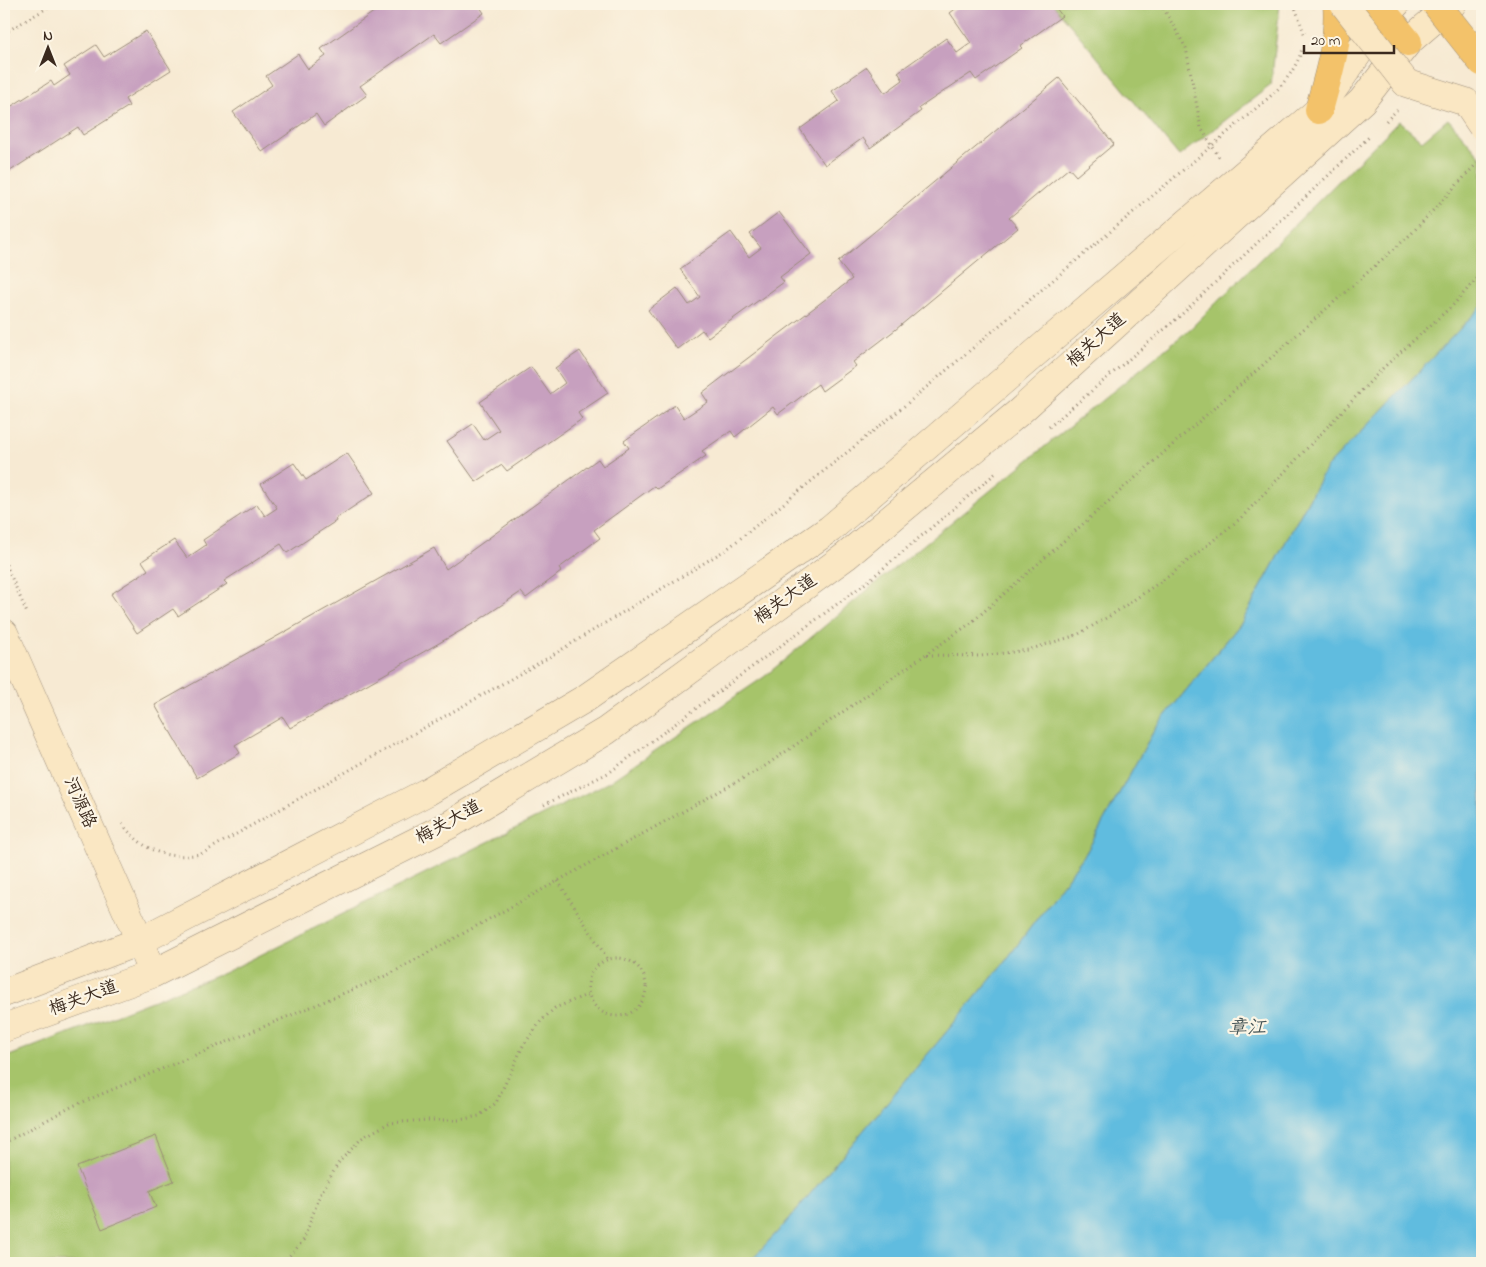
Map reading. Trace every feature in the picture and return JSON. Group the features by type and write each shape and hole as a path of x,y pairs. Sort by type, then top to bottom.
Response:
{"main road":[{"path":"1319,110 1336,41 1337,4"},
{"path":"1344,4 1406,83 1466,102 1482,126"},
{"path":"1436,4 1482,62"},
{"name":"梅关大道","path":"4,1028 152,974 451,824 606,731 846,556 1018,413 1362,102 1408,42 1452,4"},
{"path":"1386,7 1408,42"},
{"name":"梅关大道","path":"4,993 140,941 427,792 586,698 830,529 1319,110 1386,7"},
{"name":"河源路","path":"4,633 140,941 152,974"}],"path":[{"path":"4,33 54,4"},
{"path":"1161,4 1186,48 1201,128 1234,183"},
{"path":"119,818 131,836 142,845 156,852 171,856 202,854 546,659 727,549 896,413 1273,94 1295,68 1306,35 1294,4"},
{"path":"4,1143 73,1106 390,974 765,766 971,623 1411,234 1482,158"},
{"path":"925,655 981,656 1018,652 1077,635 1113,614 1169,576 1241,518 1384,367 1453,305 1482,273"},
{"path":"4,560 28,614"},
{"path":"4,803 8,812 4,835"},
{"path":"558,881 608,960"},
{"path":"620,958 631,962 640,969 645,980 645,992 641,1003 633,1011 622,1016 611,1016 596,1007 589,994 588,983 592,973 598,965 608,960 620,958"},
{"path":"284,1263 303,1241 320,1195 339,1162 362,1138 388,1123 459,1120 479,1116 496,1103 522,1046 540,1022 555,1008 589,994"}],"green space":[{"path":"1053,4 1280,4 1271,85 1179,156"},
{"path":"1448,119 1482,158 1482,306 1326,468 1242,622 1156,727 1086,853 1001,967 784,1225 748,1263 4,1263 4,1058 224,973 609,782 764,677 870,588 1190,329 1399,121 1422,141"}],"water":[{"name":"章江","path":"1482,306 1482,1263 748,1263 784,1225 1001,967 1086,853 1156,727 1242,622 1326,468"}],"building":[{"path":"385,4 478,4 484,13 441,43 434,34 360,86 367,95 324,126 316,114 262,152 233,112 272,85 266,76 298,54 308,69 326,56 321,49"},
{"path":"962,4 995,4 998,8 1005,4 1053,4 1062,16 1020,46 1022,48 976,80 971,73 919,108 921,111 870,148 863,138 825,165 800,129 839,101 832,91 867,67 885,93 903,80 898,72 946,38 957,53 971,43 950,13"},
{"path":"146,31 171,70 125,99 129,106 83,135 78,127 4,175 4,111 51,81 54,86 70,75 64,66 96,45 104,57"},
{"path":"1059,78 1114,144 1076,176 1069,168 1009,218 1018,228 895,330 853,362 856,366 822,391 818,384 778,414 773,407 735,437 731,431 702,451 706,456 657,489 654,486 594,530 600,538 559,568 561,572 526,598 521,592 476,622 290,728 283,717 235,745 240,753 197,778 155,705 434,548 446,569 598,459 603,466 629,448 624,441 675,405 684,418 708,402 702,393 852,279 838,262"},
{"path":"779,212 811,254 780,277 784,282 708,337 702,330 677,349 648,310 677,288 689,305 700,297 680,269 731,232 749,257 761,248 750,234"},
{"path":"580,351 608,393 578,413 582,419 507,471 502,465 476,482 447,441 473,424 484,440 499,430 480,402 531,367 550,394 565,383 555,368"},
{"path":"347,453 374,493 287,553 281,544 224,581 227,584 178,616 173,609 137,633 111,594 148,570 142,561 174,540 187,558 206,545 203,540 257,504 265,516 277,508 261,484 294,463 306,480"},
{"path":"156,1136 174,1181 149,1191 156,1207 102,1229 77,1167"}]}
